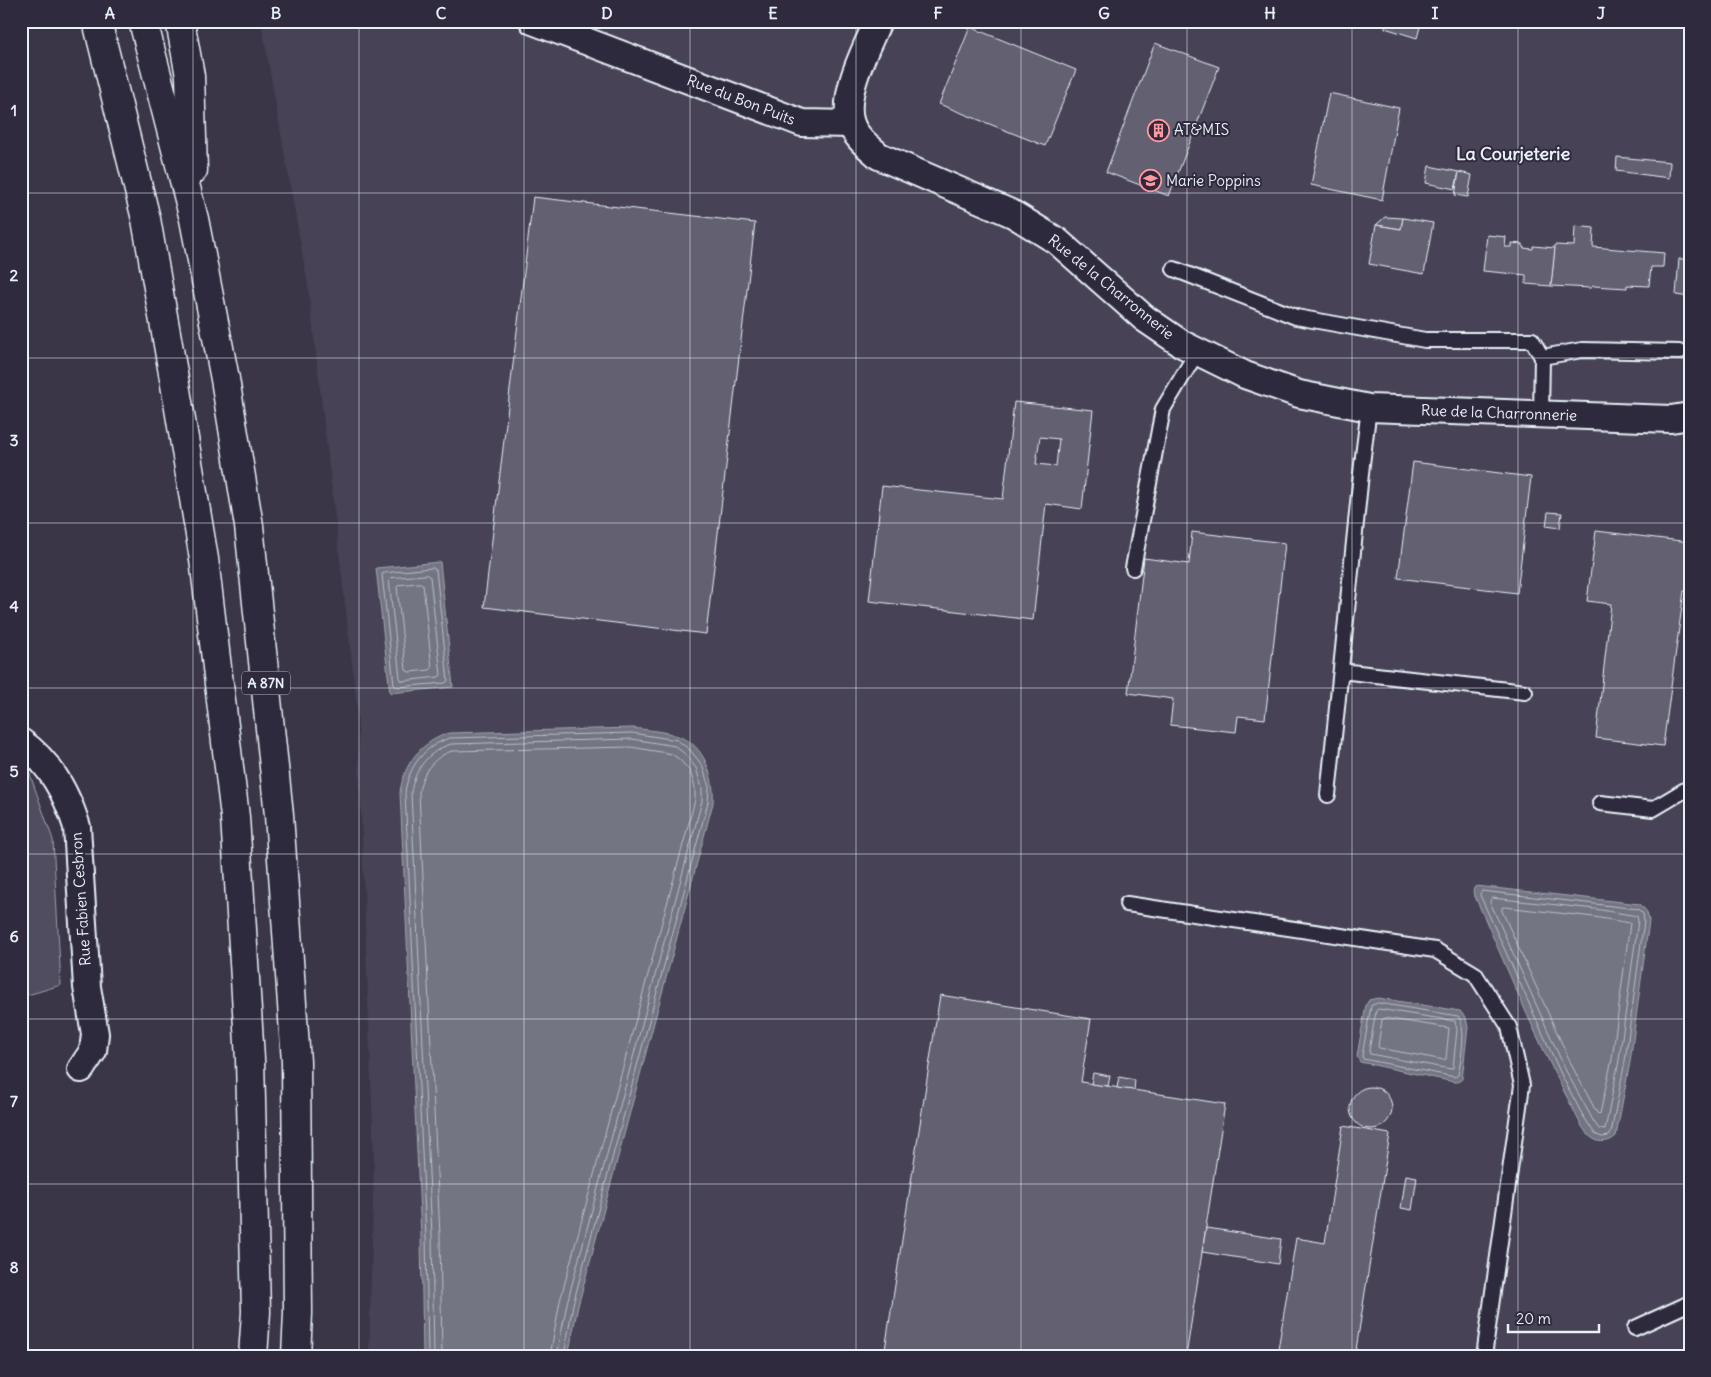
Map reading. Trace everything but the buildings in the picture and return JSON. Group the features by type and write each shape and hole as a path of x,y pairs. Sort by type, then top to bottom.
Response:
{"highway":[{"name":"A 87N","path":"97,21 146,219 176,390 204,559 232,798 250,1059 256,1312 253,1356"},
{"name":"A 87N","path":"143,21 194,219 225,379 249,526 279,815 296,1062 298,1313 296,1356"},
{"path":"180,21 190,76 194,219"}],"street":[{"name":"Rue du Bon Puits","path":"533,21 802,123 851,124"},
{"path":"851,124 851,85 878,21"},
{"name":"Rue de la Charronnerie","path":"851,124 861,140 879,156 1013,214 1057,241 1144,318 1182,344 1245,375 1299,394 1369,408 1671,419 1690,416"},
{"name":"Rue Fabien Cesbron","path":"21,742 58,781 70,804 78,828 87,987 95,1034 93,1051 81,1069"}],"lane":[{"path":"1174,269 1296,317 1425,340 1532,340 1542,357 1541,415"},
{"path":"1542,357 1582,350 1679,352"},
{"path":"1133,568 1162,409 1197,352"},
{"path":"1328,795 1369,408"},
{"path":"1341,671 1525,692"},
{"path":"1600,803 1653,809 1690,787"},
{"path":"1127,904 1435,950 1475,974 1509,1027 1522,1085 1484,1356"},
{"path":"1635,1328 1690,1303"}],"shaded area":[{"path":"261,21 1690,21 1690,1356 369,1356 374,1158 357,706 308,286"},
{"path":"21,760 26,763 53,840 61,985 21,997"}],"water":[{"path":"440,562 453,687 390,693 376,568"},
{"path":"633,728 673,734 695,746 710,773 713,803 578,1306 568,1356 423,1356 421,1236 400,792 405,772 422,748 449,733"},
{"path":"1476,886 1640,904 1647,912 1649,921 1630,1062 1616,1136 1611,1140 1602,1142 1595,1140 1588,1135 1580,1122 1532,1025 1473,892"},
{"path":"1378,998 1460,1011 1466,1018 1468,1027 1462,1079 1454,1082 1360,1062 1357,1056 1366,1005 1369,1000"}],"place":[{"name":"AT&MIS","path":"1158,130"},
{"name":"Marie Poppins","path":"1150,181"}],"district":[{"name":"La Courjeterie","path":"1513,154"}]}
